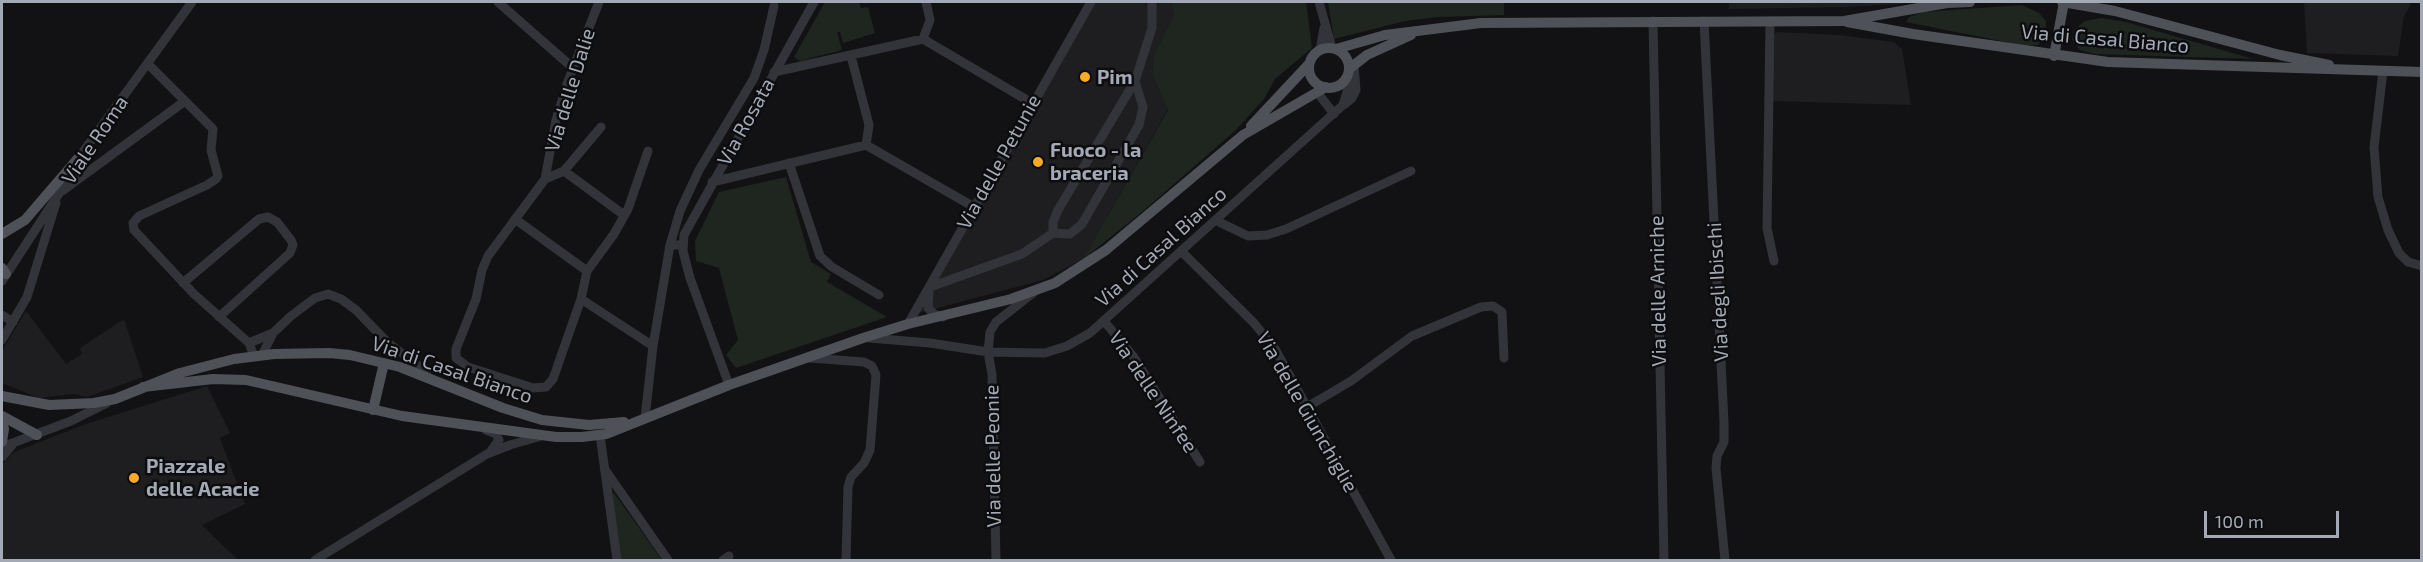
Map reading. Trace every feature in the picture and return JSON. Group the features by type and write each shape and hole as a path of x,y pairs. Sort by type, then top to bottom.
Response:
{"main road":[{"name":"Via di Casal Bianco","path":"1334,48 1367,39 1481,23 1844,21 1935,5 1970,2"},
{"name":"Via di Casal Bianco","path":"2063,2 2124,13 2280,55 2365,71"},
{"path":"2055,56 2063,2"},
{"name":"Via di Casal Bianco","path":"1844,21 2055,56 2128,63 2421,72"},
{"path":"1309,64 1313,79 1322,90 1338,86 1350,70 1367,55 1419,31"},
{"path":"1243,135 1320,50 1334,48 1347,59 1350,70"},
{"name":"Via di Casal Bianco","path":"143,387 213,379 246,380 373,410 481,428 568,438 600,435 729,385 863,338 908,324 1034,293 1065,278 1090,262 1243,135 1322,90"},
{"path":"2,234 25,220 80,156"},
{"name":"Via di Casal Bianco","path":"2,396 59,405 88,404 115,399 180,373 258,355 339,354 384,363 428,377 503,408 542,420 596,425 645,418"},
{"path":"373,410 384,363"},
{"path":"2,418 37,435"},
{"path":"2,418 7,443"}],"street":[{"name":"Viale Roma","path":"3,273 58,195 80,156 192,2"},
{"path":"498,2 573,68"},
{"name":"Via delle Dalie","path":"545,179 556,120 573,68 599,2"},
{"name":"Via Rosata","path":"683,245 687,228 814,2"},
{"path":"923,39 930,20 926,2"},
{"name":"Via delle Petunie","path":"908,324 1032,102 1091,2"},
{"path":"1053,233 1053,222 1058,210 1135,81 1152,28 1152,2"},
{"path":"1319,2 1334,48"},
{"name":"Via Rosata","path":"645,418 653,346 670,245 680,211 693,181 756,73 765,50 774,6"},
{"name":"Via delle Arniche","path":"1653,21 1664,561"},
{"name":"Via degli Ibischi","path":"1704,21 1724,422 1724,442 1717,456 1716,468 1725,561"},
{"path":"1770,21 1767,228 1774,261"},
{"path":"1320,50 1324,22"},
{"path":"774,72 923,39 1032,102"},
{"path":"851,56 869,125 866,145"},
{"path":"148,64 213,129 211,150 218,178 139,216 132,225 136,233 183,283 249,343 258,355 273,333 302,306 320,296 332,295 356,310 377,333 420,367 428,377"},
{"path":"1343,105 1350,70"},
{"name":"Via di Casal Bianco","path":"863,338 1026,354 1049,352 1084,337 1217,221 1352,98 1356,90 1350,70"},
{"path":"2383,71 2374,147 2378,197 2397,249 2408,262 2421,266"},
{"path":"943,317 934,314 928,308 930,287 1022,254 1053,233 1070,234 1082,224 1139,125 1143,107 1135,81"},
{"path":"1322,90 1334,114"},
{"path":"2,340 27,297 45,245 58,195 185,101"},
{"path":"601,127 564,171 545,179 484,264 476,299 456,349 456,358 461,364 533,387 546,387 554,379 581,299 587,271 614,234 624,215 633,197 648,151"},
{"path":"712,182 866,145 974,207"},
{"path":"789,163 820,256 832,267 879,295"},
{"path":"564,171 624,215"},
{"path":"1217,221 1246,235 1267,235 1286,229 1411,171"},
{"path":"183,283 259,219 268,217 277,222 291,240 290,253 219,317"},
{"path":"515,219 587,271"},
{"path":"670,245 683,245 690,278 729,385"},
{"name":"Via delle Giunchiglie","path":"1181,251 1267,338 1391,561"},
{"name":"Via di Casal Bianco","path":"988,352 990,332 996,322 1034,293"},
{"path":"581,299 653,346"},
{"path":"1307,407 1351,381 1412,336 1484,307 1493,306 1502,312 1504,358"},
{"path":"2,315 13,322"},
{"name":"Via delle Ninfee","path":"1104,321 1133,356 1200,462"},
{"path":"249,343 273,333"},
{"name":"Via delle Peonie","path":"988,352 991,369 996,561"},
{"path":"805,358 864,362 872,366 875,372 870,450 864,463 851,477 848,487 846,561"},
{"path":"2,447 7,443 37,435 71,421 115,399"},
{"path":"315,561 487,454 499,440 496,434 481,428"},
{"path":"600,435 617,561"},
{"path":"487,454 544,436"},
{"path":"2,458 7,443"},
{"path":"605,470 668,561"}],"shaded area":[{"path":"825,2 859,2 861,8 868,7 875,33 843,43 840,32 837,32 842,50 800,61 794,57"},
{"path":"1095,2 1171,2 1174,15 1154,54 1152,73 1168,109 1083,259 1043,280 915,314"},
{"path":"1171,2 1306,2 1312,48 1275,79 1264,99 1236,130 1142,212 1083,259 1168,110 1152,73 1154,54 1174,15"},
{"path":"1328,2 1504,2 1504,15 1439,17 1405,21 1334,39"},
{"path":"1729,2 1902,2 1901,4 1845,7 1729,9"},
{"path":"2304,2 2410,2 2404,16 2398,56 2307,53"},
{"path":"2022,5 2039,13 2046,21 2045,36 2038,45 2021,45 1906,22 1909,17 1924,12"},
{"path":"2101,18 2126,22 2253,59 2095,54 2080,50 2072,40 2074,30 2085,21"},
{"path":"1776,32 1839,35 1894,42 1902,49 1911,105 1770,101"},
{"path":"786,177 811,262 831,274 827,282 887,317 736,368 726,355 738,340 719,268 696,261 695,241 719,192"},
{"path":"26,311 66,364 82,354 80,348 124,319 143,377 87,397 74,394 39,398 2,383 2,351"},
{"path":"207,386 230,433 220,438 245,504 202,525 238,560 2,560 2,464 14,452 86,424"},
{"path":"614,493 662,560 619,560 611,496"}],"place":[{"name":"Pim","path":"1085,77"},
{"name":"Fuoco - la braceria","path":"1038,162"},
{"name":"Piazzale delle Acacie","path":"134,478"}]}
